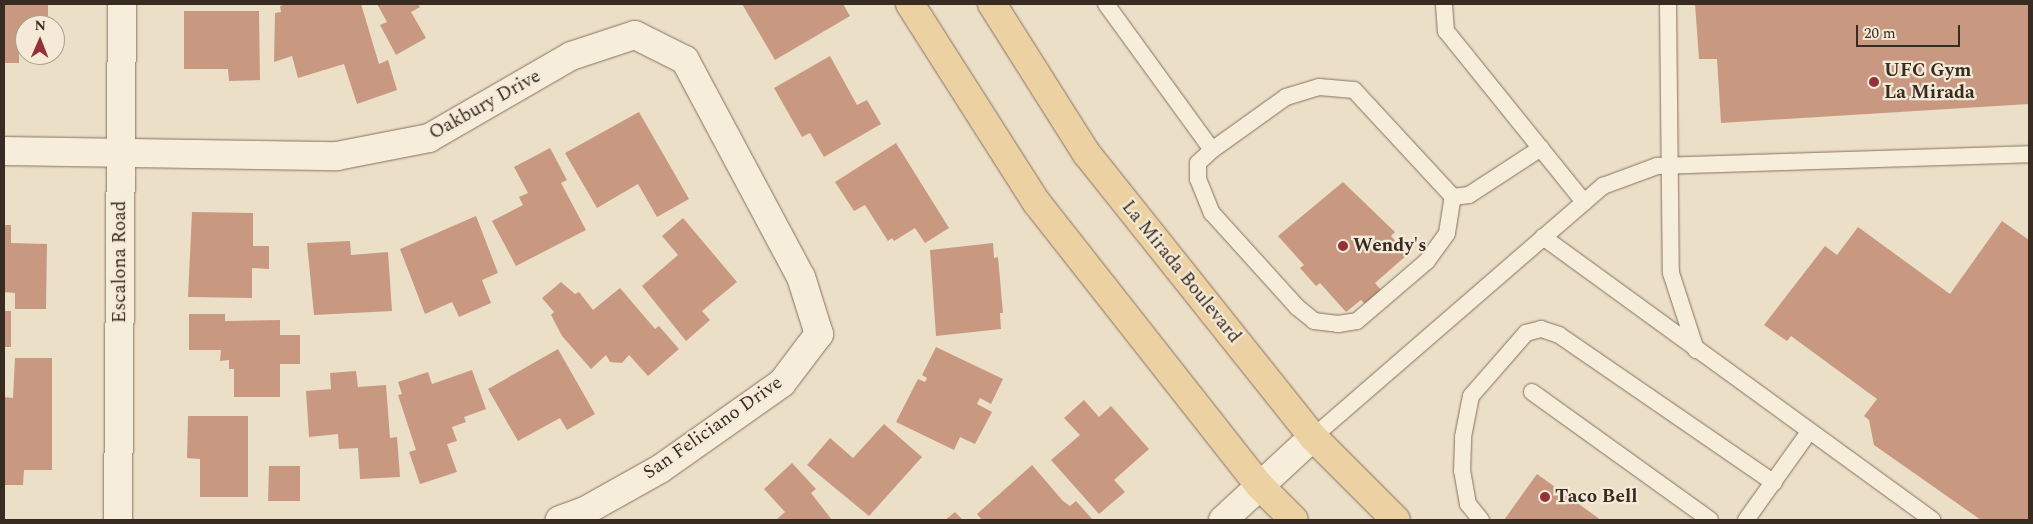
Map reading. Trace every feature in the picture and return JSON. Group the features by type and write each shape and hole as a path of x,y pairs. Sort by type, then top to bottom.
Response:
{"main road":[{"path":"910,4 1037,202 1259,485 1294,520"},
{"name":"La Mirada Boulevard","path":"992,4 1087,154 1313,437 1396,520"}],"street":[{"name":"Escalona Road","path":"118,520 122,4"},
{"name":"Oakbury Drive","path":"4,151 337,156 429,138 571,56 635,34 685,60 754,193"},
{"name":"San Feliciano Drive","path":"560,520 585,511 660,469 782,383 818,334 801,277 754,193"},
{"path":"1223,520 1313,437"}],"lane":[{"path":"1106,4 1212,150"},
{"path":"1444,4 1446,31 1584,202"},
{"path":"1668,4 1672,166 1671,273 1696,350"},
{"path":"1320,88 1354,90 1453,197 1447,233 1427,261 1357,321 1338,324 1314,320 1297,308 1212,212 1198,179 1198,163 1212,150 1286,97 1320,88"},
{"path":"1453,197 1469,195 1541,148"},
{"path":"1313,437 1603,186 1657,166 2029,154"},
{"path":"1543,237 1932,520"},
{"path":"1480,520 1468,504 1462,471 1463,437 1472,396 1526,333 1541,329 1559,335 1774,483"},
{"path":"1532,392 1710,520"},
{"path":"1746,520 1809,432"}],"building":[{"path":"4,4 48,4 48,15 15,15 15,63 4,63"},
{"path":"286,4 361,4 379,64 388,60 397,90 357,104 344,64 298,78 292,56 274,62 275,13 281,12 280,6"},
{"path":"377,4 418,4 420,7 411,12 426,38 396,55 380,25 387,22"},
{"path":"742,4 843,4 850,16 775,60"},
{"name":"UFC Gym La Mirada","path":"1695,4 2029,4 2029,104 1721,123 1717,59 1699,59"},
{"path":"184,11 259,11 260,80 229,81 228,69 184,69"},
{"path":"830,56 857,105 867,100 881,124 824,157 810,133 802,137 774,88"},
{"path":"639,112 689,199 657,217 638,184 597,208 565,153"},
{"path":"896,143 949,228 925,243 915,228 894,241 892,238 888,241 865,205 854,211 835,182"},
{"path":"550,148 567,180 561,183 586,230 516,266 492,221 523,205 519,197 528,193 514,167"},
{"name":"Wendy's","path":"1343,182 1395,232 1391,236 1407,255 1375,283 1381,290 1365,304 1361,300 1346,312 1320,283 1316,286 1300,268 1304,265 1278,236"},
{"path":"192,212 253,213 253,246 269,246 269,269 252,268 252,298 188,297"},
{"path":"476,216 498,273 482,280 491,303 459,317 452,302 425,314 400,249"},
{"path":"683,218 737,282 702,311 710,320 686,341 642,286 678,255 662,236"},
{"path":"2002,221 2029,240 2029,520 1981,520 1874,445 1869,420 1864,416 1877,399 1791,336 1787,341 1764,325 1825,246 1837,255 1858,227 1950,294"},
{"path":"4,225 11,225 11,243 47,244 46,309 15,309 15,293 4,292"},
{"path":"350,241 351,255 388,252 392,311 314,315 307,243"},
{"path":"993,243 994,258 998,257 1003,313 1000,313 1001,329 936,336 930,250"},
{"path":"561,282 575,294 579,292 593,310 620,288 655,329 659,326 679,349 648,376 629,355 622,363 610,362 606,355 591,369 562,336 551,315 554,312 542,298"},
{"path":"4,311 11,311 11,347 4,347"},
{"path":"189,314 225,314 225,321 280,320 280,335 300,335 300,364 280,364 280,397 234,397 234,369 229,369 229,360 220,361 221,350 189,350"},
{"path":"936,347 1003,379 991,404 980,398 977,404 992,412 975,444 960,437 954,450 896,422 918,379 925,382 927,378 922,375"},
{"path":"558,349 595,414 567,430 560,418 518,441 488,389"},
{"path":"15,358 52,358 52,470 24,470 23,485 4,485 4,397 13,398"},
{"path":"472,370 486,409 464,417 466,422 452,427 457,441 447,444 457,472 420,484 409,452 416,450 398,395 402,394 398,382 428,372 432,384"},
{"path":"356,371 358,387 386,385 390,438 397,437 400,477 360,479 358,448 339,449 338,434 309,437 306,391 331,389 330,373"},
{"path":"1084,400 1099,417 1111,406 1149,449 1114,480 1125,492 1099,514 1051,460 1080,435 1064,418"},
{"path":"188,416 248,416 248,497 200,497 200,459 187,458"},
{"path":"884,424 922,457 869,516 807,465 830,438 853,458"},
{"path":"792,463 816,489 811,493 832,520 777,519 785,512 764,489"},
{"path":"1032,465 1063,501 1070,506 1076,501 1093,520 982,520 977,514"},
{"path":"269,466 300,466 300,501 268,501"},
{"name":"Taco Bell","path":"1537,474 1601,520 1504,520"},
{"path":"955,512 963,520 945,520"}],"place":[{"name":"UFC Gym La Mirada","path":"1874,82"},
{"name":"Wendy's","path":"1343,246"},
{"name":"Taco Bell","path":"1545,497"}]}
